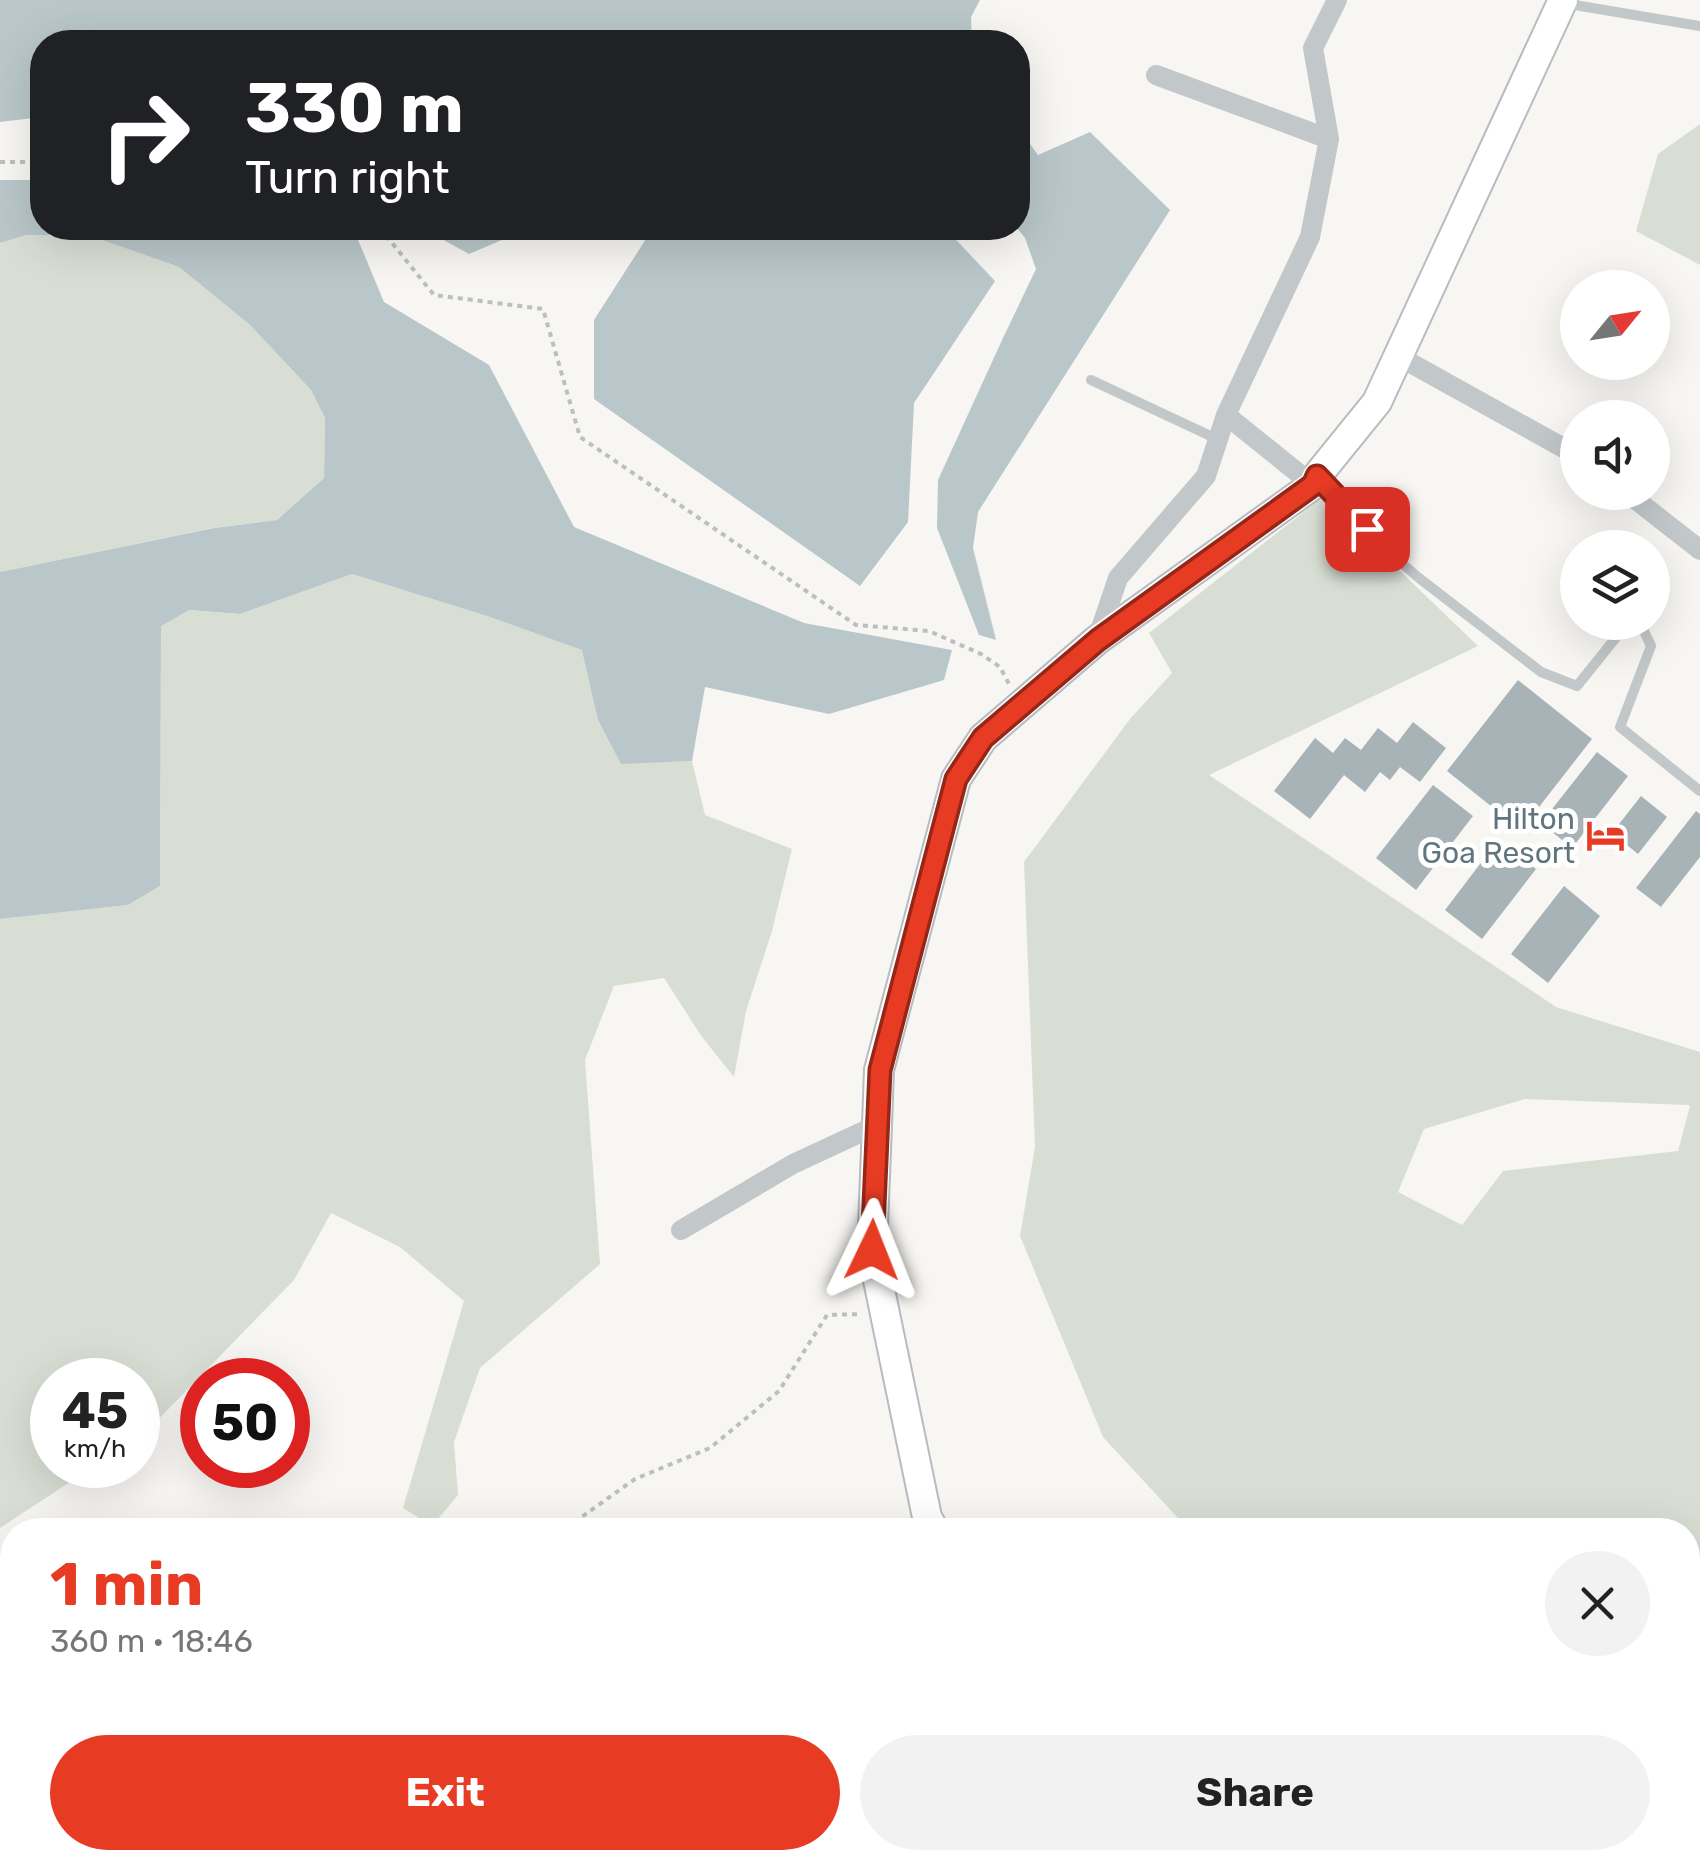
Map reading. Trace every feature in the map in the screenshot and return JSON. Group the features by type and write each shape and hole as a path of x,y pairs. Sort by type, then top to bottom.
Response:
{"main road":[{"path":"928,1518 872,1250 880,1070 956,779 983,738 1098,640 1315,481 1378,402 1562,2"}],"street":[{"path":"1098,640 1118,578 1206,476 1226,415 1310,237 1329,139 1314,48 1337,0"},
{"path":"1156,75 1329,139"},
{"path":"1398,356 1560,446"},
{"path":"1226,415 1315,481"},
{"path":"1649,510 1700,550"},
{"path":"681,1230 793,1164 877,1125"}],"lane":[{"path":"1562,2 1700,26"},
{"path":"1091,380 1217,439"},
{"path":"1315,481 1392,555 1541,672 1577,686 1622,630 1643,629 1651,646 1620,728 1700,791"}],"path":[{"path":"0,162 30,162"},
{"path":"390,240 434,295 543,310 580,437 856,625 929,631 981,654 1000,668"},
{"path":"580,1518 635,1479 710,1448 780,1391 827,1315 886,1313"}],"shaded area":[{"path":"0,0 980,0 971,17 972,30 30,30 30,118 0,122"},
{"path":"1700,124 1700,265 1636,231 1658,154"},
{"path":"1090,132 1170,210 978,512 973,548 996,640 979,635 937,528 938,480 1036,269 1026,240 1030,240 1030,144 1038,155"},
{"path":"0,180 30,180 30,235 0,243"},
{"path":"25,235 30,235 30,240 102,240 179,267 250,325 311,390 325,418 324,478 277,520 213,528 0,572 0,243"},
{"path":"102,240 358,240 384,302 489,365 574,527 804,623 952,650 944,680 829,714 705,687 692,761 621,764 598,720 582,650 490,617 352,574 240,614 189,610 161,626 160,886 128,905 0,919 0,572 214,528 277,520 324,478 325,418 311,390 250,325 179,267"},
{"path":"444,240 502,240 469,254"},
{"path":"645,240 956,240 995,281 914,403 908,522 860,586 594,399 594,320"},
{"path":"1323,497 1478,646 1209,775 1556,1007 1700,1052 1700,1518 1178,1518 1103,1437 1020,1236 1035,1147 1024,862 1130,719 1172,673 1149,633","holes":["1525,1099 1690,1106 1678,1151 1503,1171 1462,1225 1398,1192 1424,1129"]},
{"path":"352,574 583,650 598,720 621,763 692,761 705,815 792,849 772,931 746,1011 734,1077 702,1037 664,978 614,986 585,1060 600,1264 480,1368 454,1442 458,1495 439,1518 419,1518 403,1508 464,1301 400,1247 331,1213 294,1280 218,1358 180,1358 180,1397 160,1418 160,1358 30,1358 30,1488 61,1488 15,1518 0,1518 0,919 128,905 160,886 161,625 188,610 240,614"}],"building":[{"path":"1518,680 1592,739 1521,830 1447,771"},
{"path":"1413,722 1446,748 1420,782 1400,767 1390,780 1380,772 1365,792 1344,775 1310,819 1274,791 1315,738 1333,753 1345,738 1361,750 1378,728 1397,743"},
{"path":"1597,752 1628,776 1572,848 1541,823"},
{"path":"1433,785 1473,816 1416,890 1376,858"},
{"path":"1641,796 1667,817 1638,854 1612,833"},
{"path":"1696,811 1700,814 1700,857 1661,907 1636,888"},
{"path":"1499,839 1536,869 1482,939 1445,910"},
{"path":"1564,886 1600,916 1548,983 1511,954"}],"place":[{"name":"Hilton Goa Resort","path":"1605,836"}],"route":[{"path":"872,1250 880,1070 956,779 983,738 1098,640 1313,485 1317,476 1367,529"}]}
